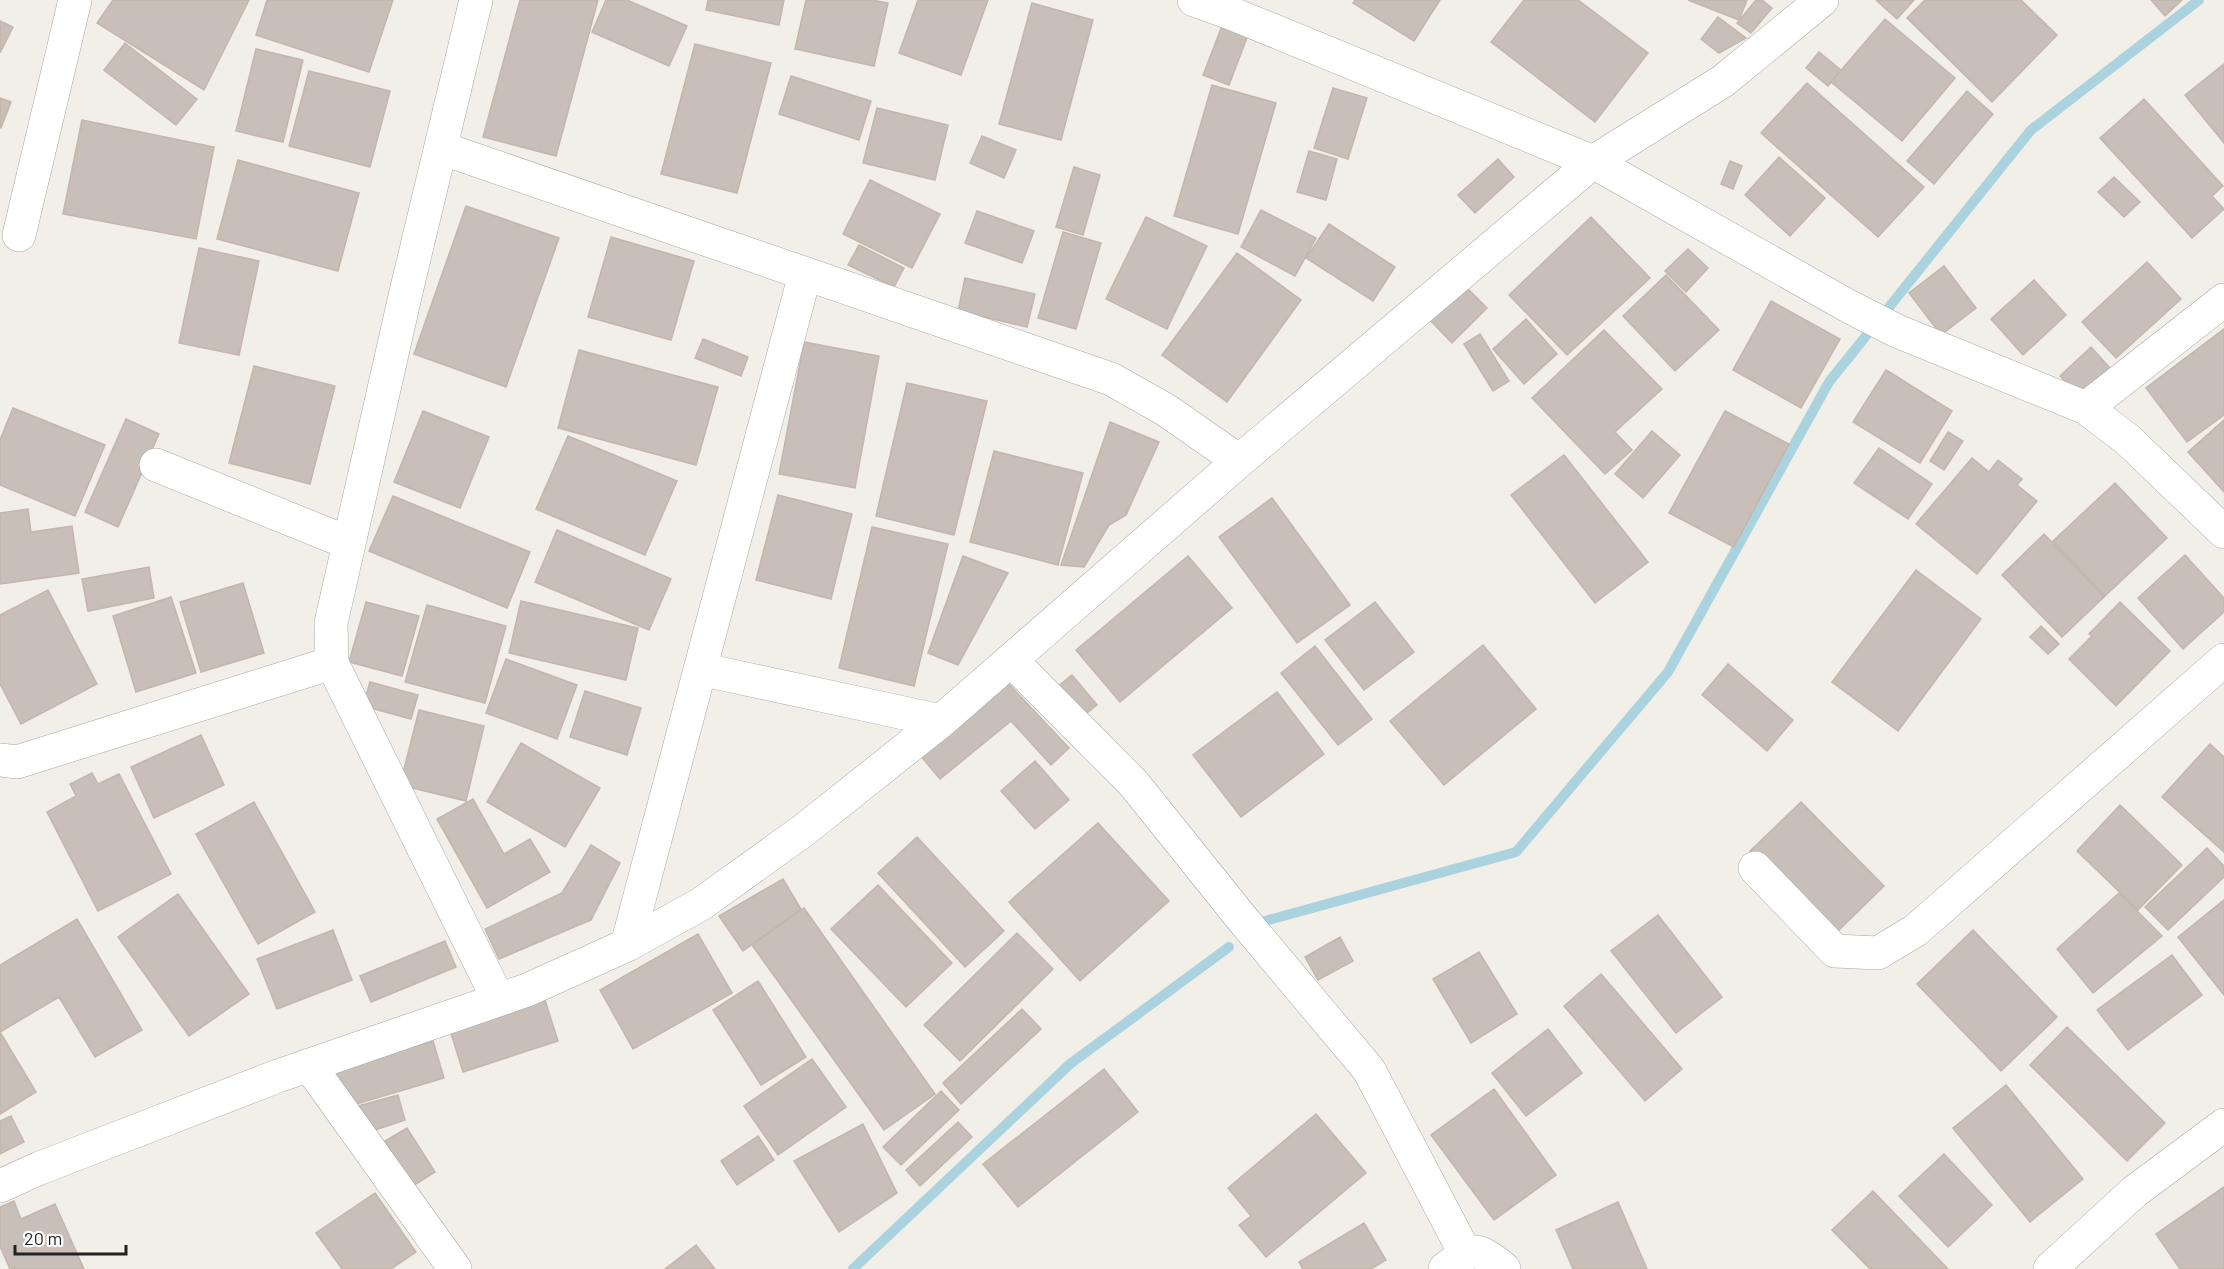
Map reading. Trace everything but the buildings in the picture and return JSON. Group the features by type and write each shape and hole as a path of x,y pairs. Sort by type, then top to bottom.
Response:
{"street":[{"path":"19,235 75,0"},
{"path":"476,0 349,543 332,623 332,663 498,999"},
{"path":"1194,0 1236,7 1593,162 1897,332 2086,408 2127,439 2224,532"},
{"path":"0,1186 40,1168 309,1065 527,990 627,945 700,904 804,830 941,721 1239,460 1593,162 1723,81 1822,0"},
{"path":"441,148 1111,380 1166,410 1239,460"},
{"path":"627,945 805,274"},
{"path":"2086,408 2224,300"},
{"path":"156,465 349,543"},
{"path":"1011,660 1134,784 1244,921 1369,1070 1455,1261 1479,1252 1490,1257 1504,1269"},
{"path":"1755,868 1835,951 1878,952 1916,930 2224,660"},
{"path":"0,760 17,762 332,663"},
{"path":"700,669 941,721"},
{"path":"309,1065 455,1269"},
{"path":"2050,1269 2134,1192 2224,1125"}],"waterway":[{"path":"1265,921 1516,852 1668,672 1829,382 2031,130 2199,0"},
{"path":"853,1269 1070,1064 1229,947"}]}
